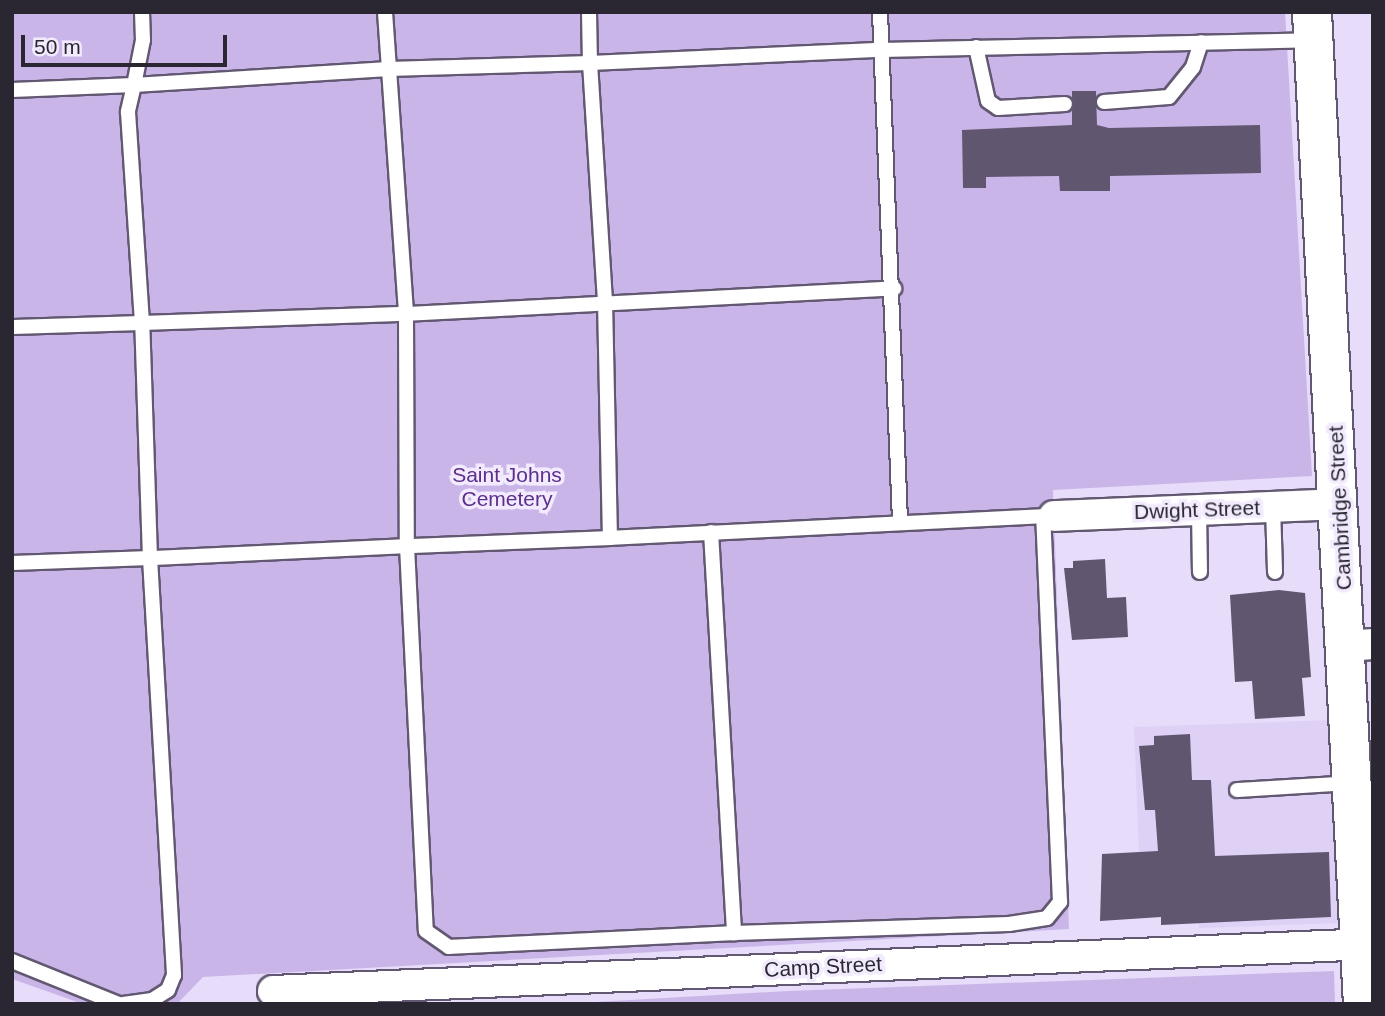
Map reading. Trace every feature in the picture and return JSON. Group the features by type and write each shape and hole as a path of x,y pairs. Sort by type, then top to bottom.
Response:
{"main road":[{"name":"Cambridge Street","path":"1312,26 1339,504 1360,645 1353,783 1367,944 1363,1004"}],"street":[{"name":"Dwight Street","path":"1049,516 1339,504"},
{"name":"Camp Street","path":"273,991 1367,944"}],"lane":[{"path":"12,961 121,1004 152,1000 167,990 174,975 150,558 142,323 128,112 144,40 142,12"},
{"path":"12,563 150,558 407,546 610,538 900,521 1049,516 1060,902 1047,918 1009,924 734,933 449,947 433,940 426,931 407,546 405,314 385,12"},
{"path":"589,12 605,301 610,538"},
{"path":"880,12 894,288 900,521"},
{"path":"12,90 388,69 881,50 1201,42 1312,26"},
{"path":"1104,102 1169,97 1193,67 1201,42"},
{"path":"975,47 988,101 998,108 1065,104"},
{"path":"12,327 405,314 605,301 894,288"},
{"path":"1273,507 1275,572"},
{"path":"1199,510 1200,572"},
{"path":"711,532 734,933"},
{"path":"1237,790 1353,783"}],"shaded area":[{"path":"1333,720 1341,923 1199,928 1196,851 1139,853 1134,727"}],"green space":[{"name":"Saint Johns Cemetery","path":"12,12 1285,12 1312,476 1053,490 1069,929 203,977 177,1004 83,1004 12,979"},
{"path":"1334,971 1335,1004 561,1004 788,991"}],"building":[{"path":"1072,91 1096,91 1097,125 1109,128 1260,125 1261,173 1110,176 1110,191 1060,191 1059,176 986,177 986,188 963,188 962,130 1072,125"},
{"path":"1105,559 1107,598 1126,597 1128,637 1072,640 1064,568 1073,568 1073,561"},
{"path":"1279,590 1305,593 1311,677 1302,678 1305,716 1255,719 1252,681 1235,682 1230,595"},
{"path":"1190,734 1192,780 1211,780 1215,856 1329,852 1331,917 1161,925 1161,917 1100,921 1102,854 1158,851 1155,810 1145,810 1139,746 1154,745 1154,736"}]}
